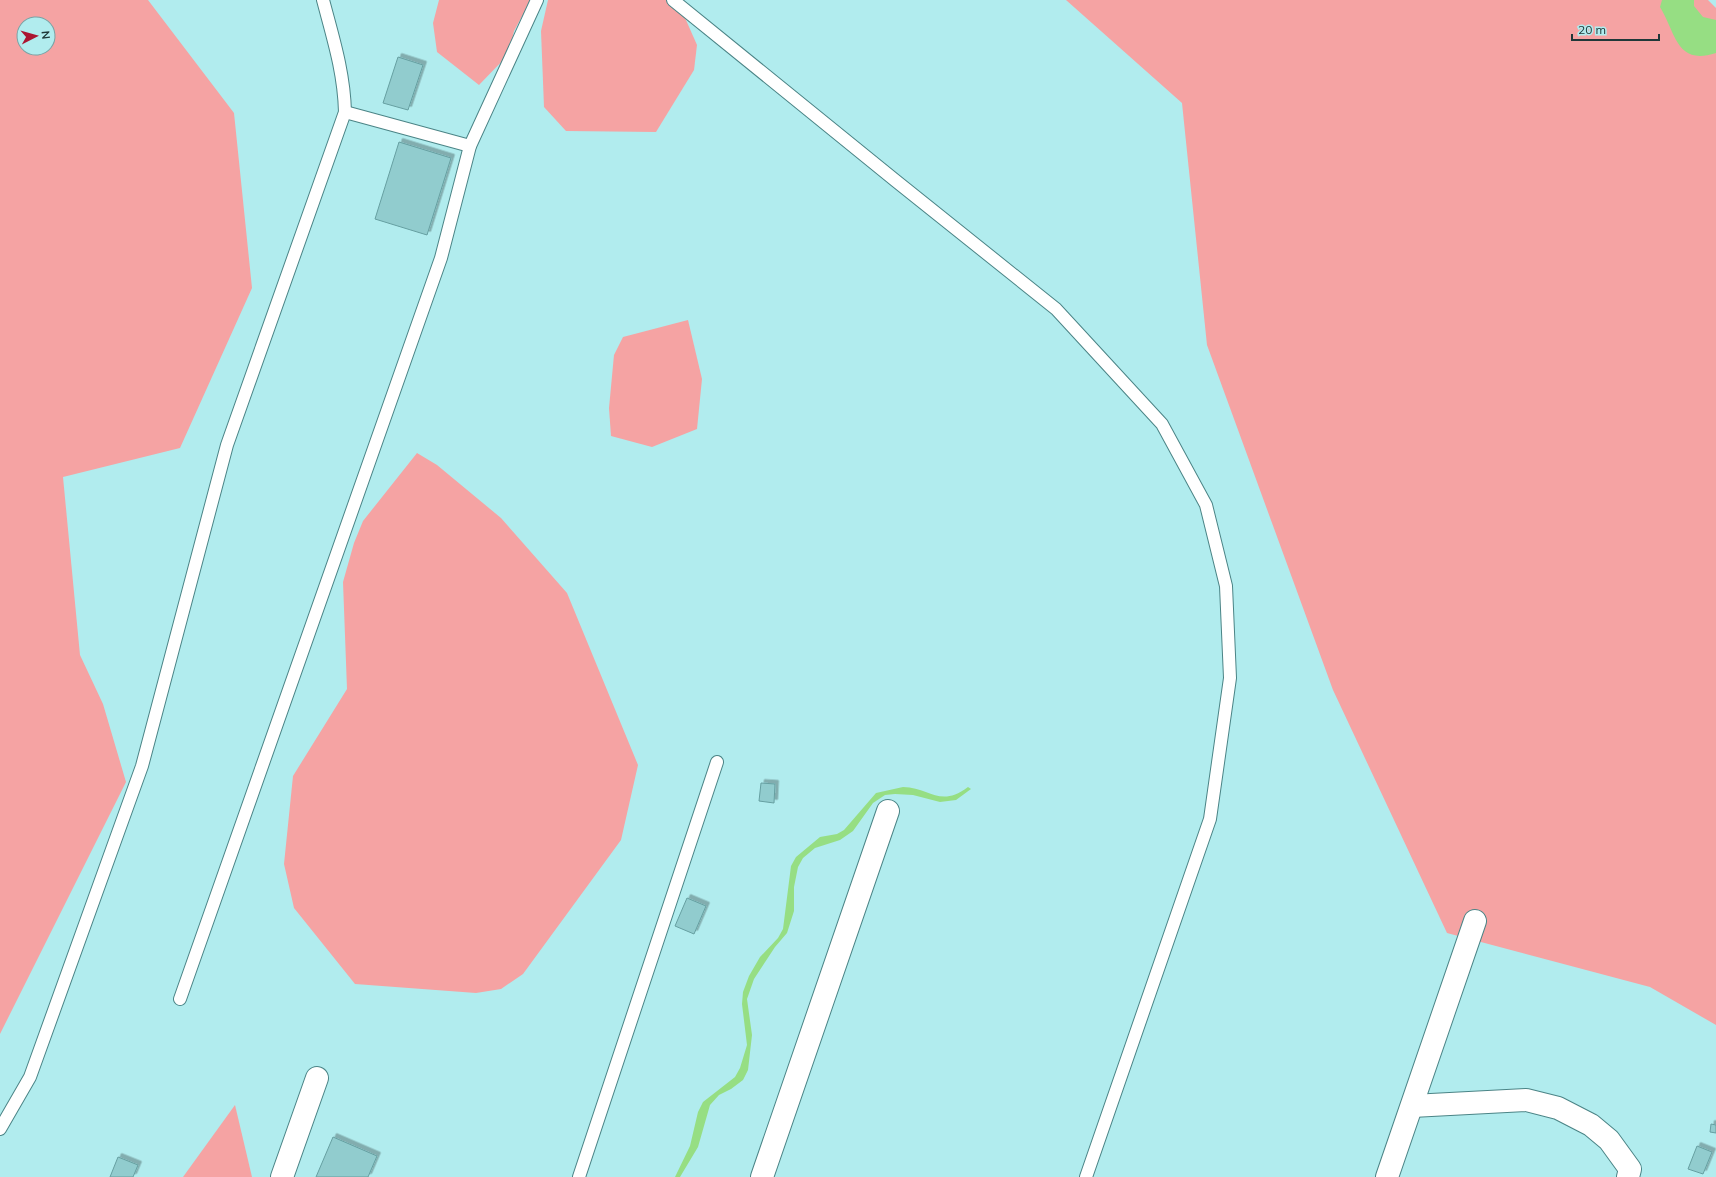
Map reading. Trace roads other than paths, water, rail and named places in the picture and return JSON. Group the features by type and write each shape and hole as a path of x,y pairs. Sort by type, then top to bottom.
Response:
{"street":[{"path":"762,1177 888,811"},
{"path":"1387,1177 1475,921"},
{"path":"282,1177 317,1078"},
{"path":"1412,1106 1526,1100 1558,1108 1591,1125 1609,1140 1629,1173"}],"lane":[{"path":"0,1128 30,1077 142,766 227,445 345,112 345,89 339,56 323,0"},
{"path":"180,999 441,258 470,146 537,0"},
{"path":"673,0 1056,309 1162,424 1206,505 1226,586 1230,678 1210,819 1086,1177"},
{"path":"345,112 470,146"},
{"path":"579,1177 717,762"}]}
